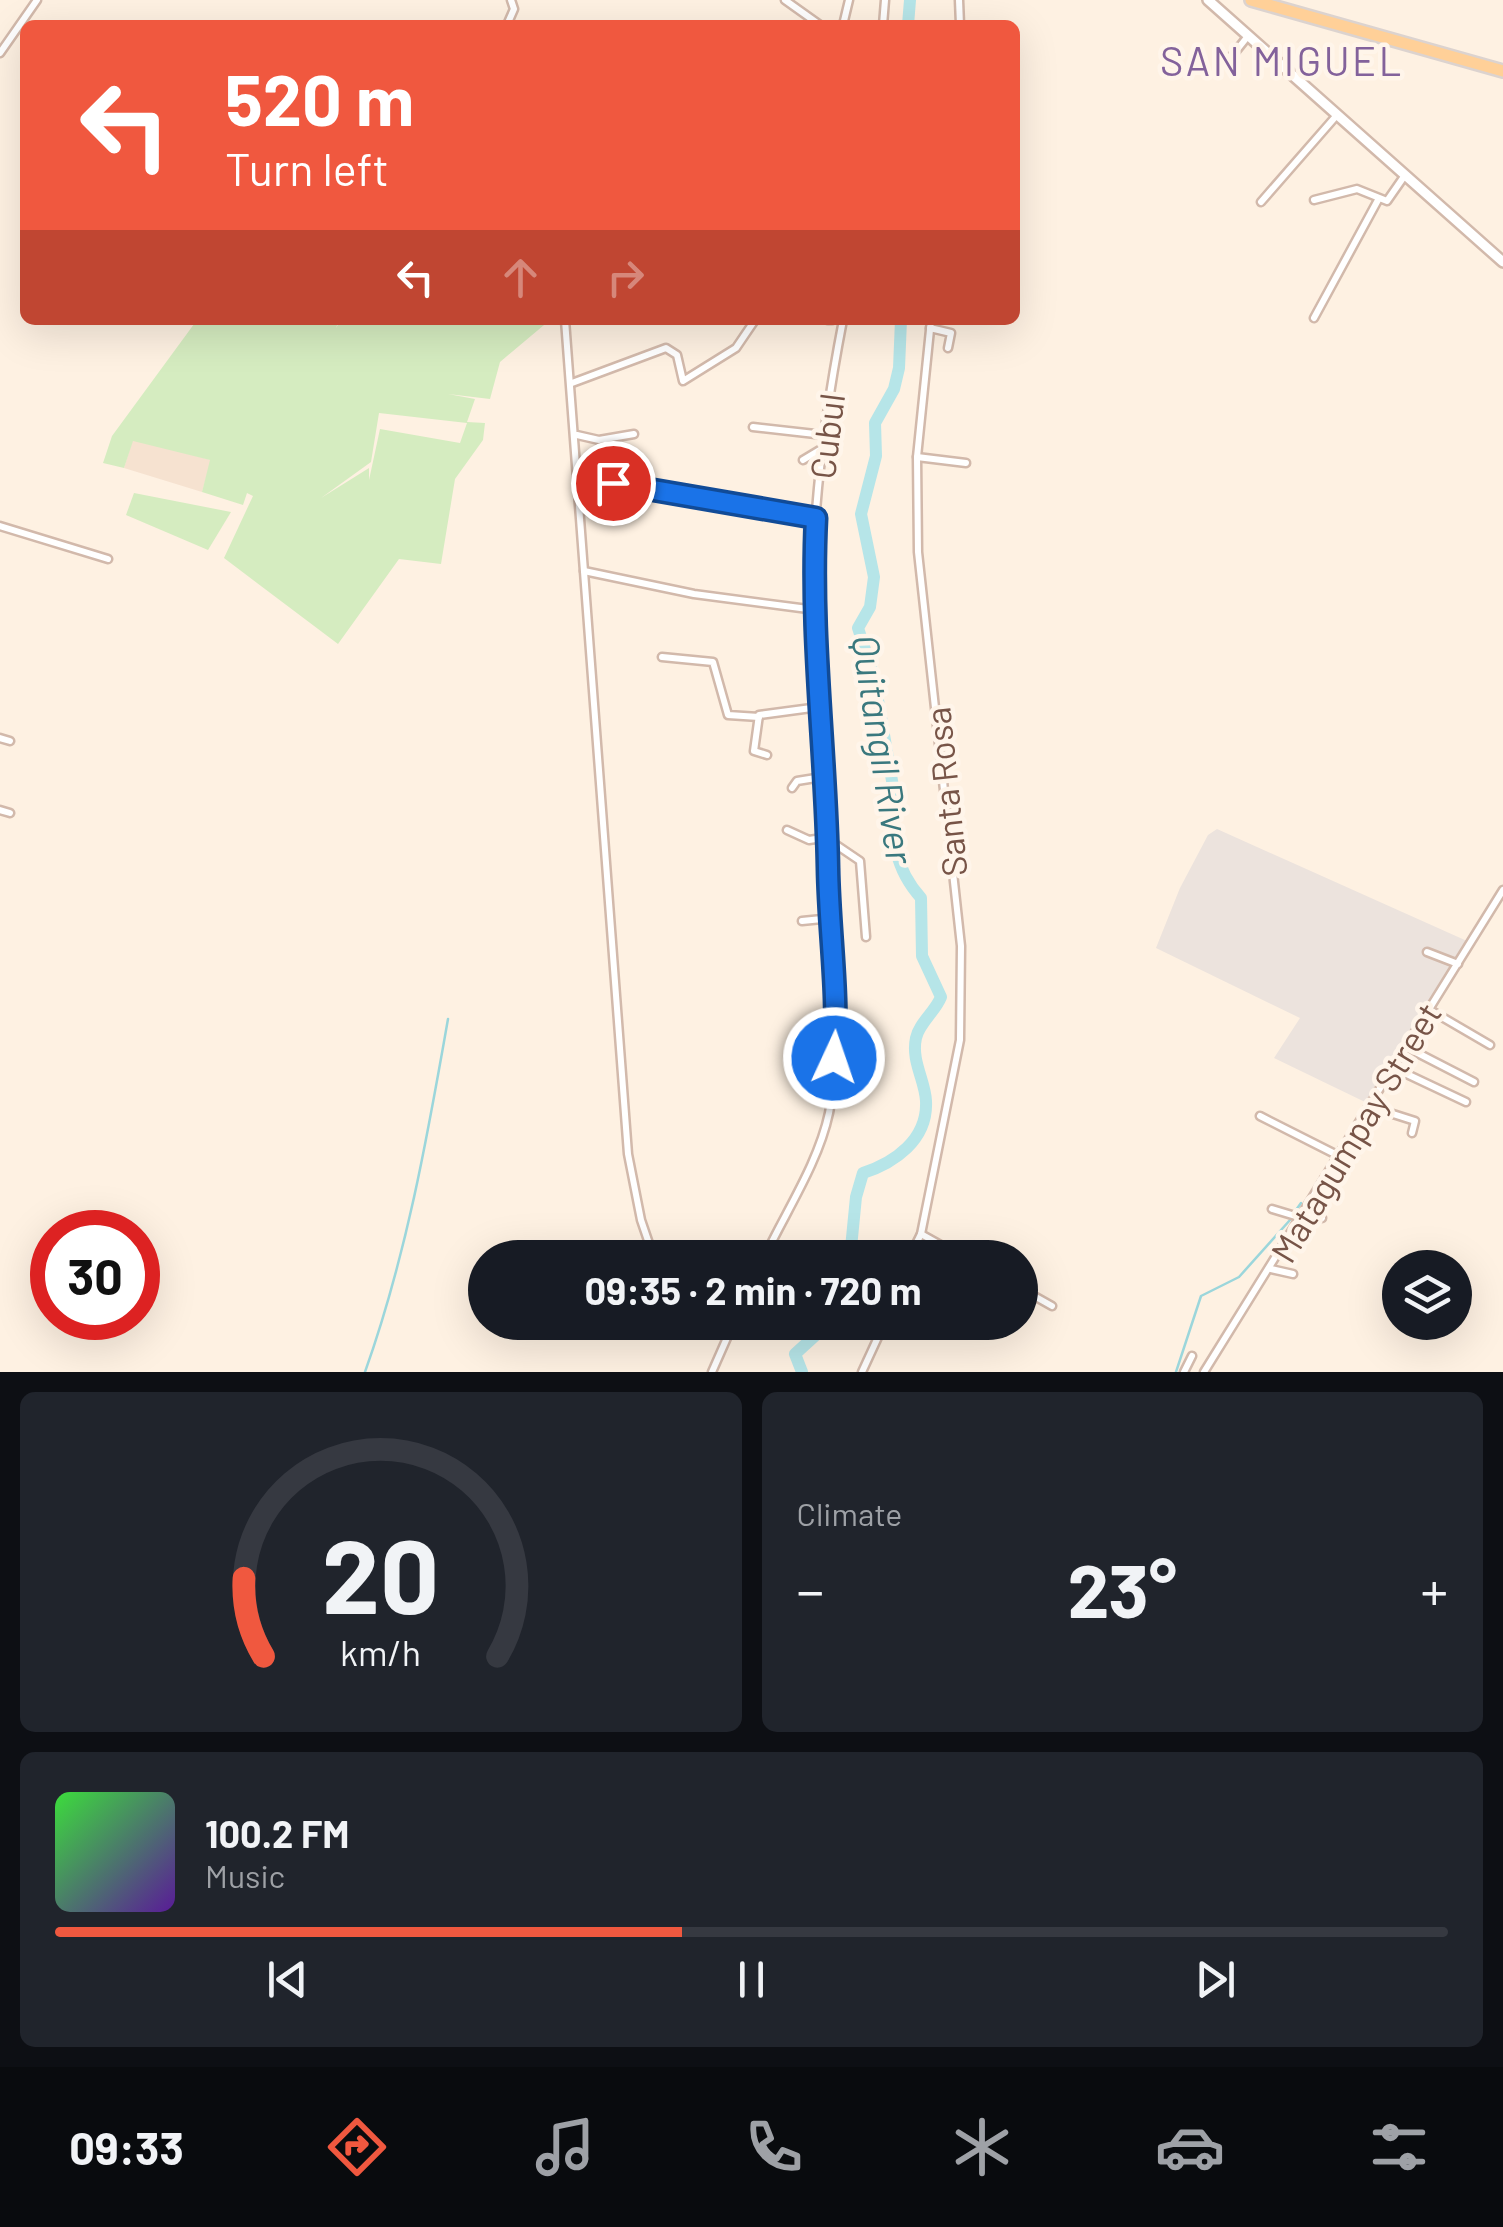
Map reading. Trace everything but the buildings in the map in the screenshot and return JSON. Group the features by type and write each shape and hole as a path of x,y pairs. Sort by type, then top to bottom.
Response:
{"main road":[{"path":"1250,0 1503,71"}],"street":[{"path":"785,0 813,20"},
{"path":"1208,0 1403,178 1503,262"},
{"path":"0,54 20,25"},
{"path":"1228,61 1248,36"},
{"path":"1261,202 1337,115"},
{"path":"1314,200 1357,190 1387,201 1403,178"},
{"path":"1314,318 1378,200"},
{"path":"566,325 628,1154 649,1240"},
{"path":"572,383 666,348 677,355 683,382 736,348 752,325"},
{"name":"Cubul","path":"773,1240 810,1166 829,1112 837,1020 812,605 824,435 842,325"},
{"name":"Santa Rosa","path":"918,1240 960,1040 961,946 921,598 917,457 930,325"},
{"path":"932,325 951,333 948,348"},
{"path":"753,427 824,435"},
{"path":"576,435 600,440 634,434"},
{"path":"803,460 823,448"},
{"path":"917,457 966,463"},
{"path":"579,478 816,518"},
{"path":"0,526 108,559"},
{"path":"584,570 753,604 808,610 812,605"},
{"path":"662,657 713,662 728,715 758,717 818,707"},
{"path":"758,717 754,751 766,755"},
{"path":"0,738 10,741"},
{"path":"792,788 798,781 822,778"},
{"path":"0,810 10,812"},
{"path":"786,830 808,840 829,838 860,861 866,937"},
{"name":"Matagumpay Street","path":"1204,1372 1503,890"},
{"path":"802,922 832,918"},
{"path":"1427,952 1458,964"},
{"path":"1430,1010 1490,1045"},
{"path":"1406,1047 1474,1082"},
{"path":"1394,1068 1466,1102"},
{"path":"1371,1107 1415,1121 1412,1133"},
{"path":"1260,1116 1339,1156"},
{"path":"1272,1209 1322,1218"},
{"path":"921,1234 932,1240"},
{"path":"1271,1269 1293,1274"},
{"path":"1038,1298 1052,1306"},
{"path":"712,1372 726,1340"},
{"path":"862,1372 877,1340"},
{"path":"1184,1372 1192,1356"}],"shaded area":[{"path":"133,439 211,460 202,492 124,468"},
{"path":"1217,829 1467,941 1365,1102 1274,1058 1300,1018 1156,948 1180,888 1208,835"}],"green space":[{"path":"193,325 337,325 336,328 544,325 500,362 490,399 448,394 475,399 467,422 485,423 483,440 455,479 441,564 399,559 338,644 224,558 253,496 247,493 243,505 202,492 210,460 133,441 124,468 103,463 112,436","holes":["379,413 467,423 460,443 380,429 369,480 369,468 321,498 371,462"]},
{"path":"134,493 231,512 208,550 126,515"}],"waterway":[{"name":"Quitangil River","path":"908,20 910,0"},
{"name":"Quitangil River","path":"852,1240 863,1173 897,1156 921,1127 926,1101 915,1055 916,1038 941,997 922,956 921,898 905,876 896,852 895,798 874,677 858,628 870,607 874,577 861,514 876,456 875,423 894,389 899,368 901,325"},
{"path":"365,1372 404,1241 448,1019"},
{"path":"1296,1210 1301,1203"},
{"path":"1176,1372 1201,1296 1239,1277 1290,1220"},
{"name":"Quitangil River","path":"802,1372 795,1354 810,1340"}],"district":[{"name":"SAN MIGUEL","path":"1282,60"}],"route":[{"path":"613,483 816,518 812,605 822,778 830,840 828,868 837,1020 834,1058"}]}
